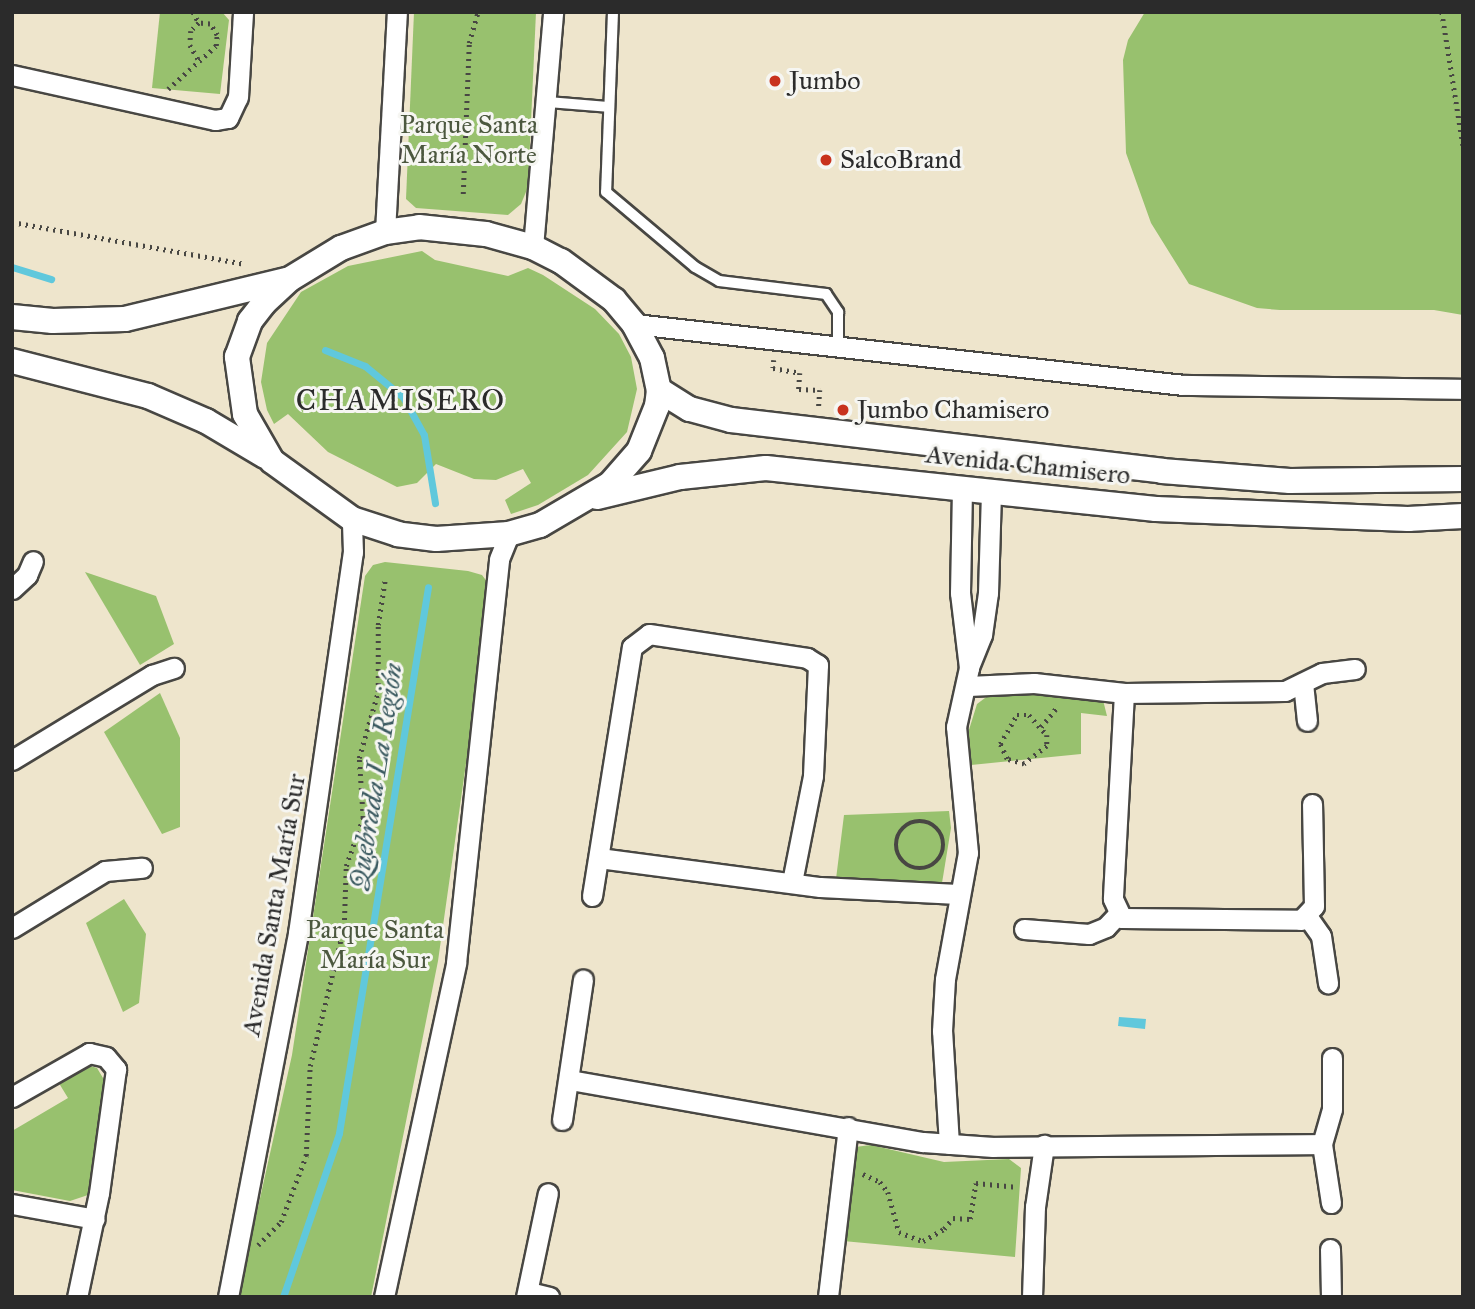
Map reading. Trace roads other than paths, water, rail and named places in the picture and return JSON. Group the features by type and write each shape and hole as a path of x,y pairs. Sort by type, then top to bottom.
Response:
{"street":[{"path":"12,75 215,120 232,116 238,97 243,12"},
{"path":"385,232 397,12"},
{"path":"533,247 553,12"},
{"path":"12,361 158,400 206,421 272,461 352,519 398,534 436,539 509,534 540,525 590,499 639,451 653,422 659,390 652,358 634,324 583,274 533,247 450,229 385,232 341,248 290,279 250,321 237,357 245,414 272,461"},
{"path":"12,317 53,321 125,318 290,279"},
{"path":"634,324 1184,385 1281,390 1463,389"},
{"name":"Avenida Chamisero","path":"659,390 710,416 1174,472 1290,481 1463,479"},
{"name":"Avenida Chamisero","path":"590,499 680,477 766,468 1156,509 1269,515 1463,516"},
{"path":"962,488 960,593 968,677"},
{"path":"949,1144 942,1031 958,894 968,853 956,727 982,635 988,593 991,490"},
{"name":"Avenida Santa María Sur","path":"228,1297 298,933 339,661 353,552 352,519"},
{"path":"384,1297 456,963 499,559 509,534"},
{"path":"12,589 27,575 33,561"},
{"path":"592,896 632,647 649,634 807,658 818,665 813,776 792,882"},
{"path":"12,760 152,675 174,668"},
{"path":"968,677 1124,693 1285,691 1322,673 1355,669"},
{"path":"1303,682 1307,721"},
{"path":"1124,693 1115,834 1114,899 1119,913 1135,920 1296,921 1307,916 1315,896 1312,804"},
{"path":"599,858 792,882 958,894"},
{"path":"12,928 105,871 142,868"},
{"path":"1024,929 1089,934 1106,927 1119,913"},
{"path":"1307,916 1321,936 1328,983"},
{"path":"562,1121 583,979"},
{"path":"12,1097 89,1053 102,1055 114,1065 117,1086 95,1219 77,1297"},
{"path":"1331,1203 1322,1144 1332,1109 1332,1058"},
{"path":"570,1080 949,1144 1322,1144"},
{"path":"828,1297 845,1173 848,1127"},
{"path":"1032,1297 1038,1189 1044,1145"},
{"path":"548,1193 528,1294 549,1297"},
{"path":"12,1203 95,1219"},
{"path":"1330,1249 1332,1297"}],"lane":[{"path":"613,12 606,192 674,251 709,276 730,284 826,293 838,312 838,347"},
{"path":"547,102 609,107"}],"water":[{"path":"1119,1017 1146,1019 1145,1029 1118,1026"}],"waterway":[{"name":"Quebrada La Región","path":"12,267 51,279"},
{"name":"Quebrada La Región","path":"325,350 365,366 403,397 424,435 435,503"},
{"name":"Quebrada La Región","path":"283,1297 339,1133 428,587"}],"place":[{"name":"Jumbo","path":"775,81"},
{"name":"SalcoBrand","path":"826,160"},
{"name":"Jumbo Chamisero","path":"843,410"}],"district":[{"name":"CHAMISERO","path":"401,400"}],"park label":[{"name":"Parque Santa María Norte","path":"469,140"},
{"name":"Parque Santa María Sur","path":"375,945"}]}
